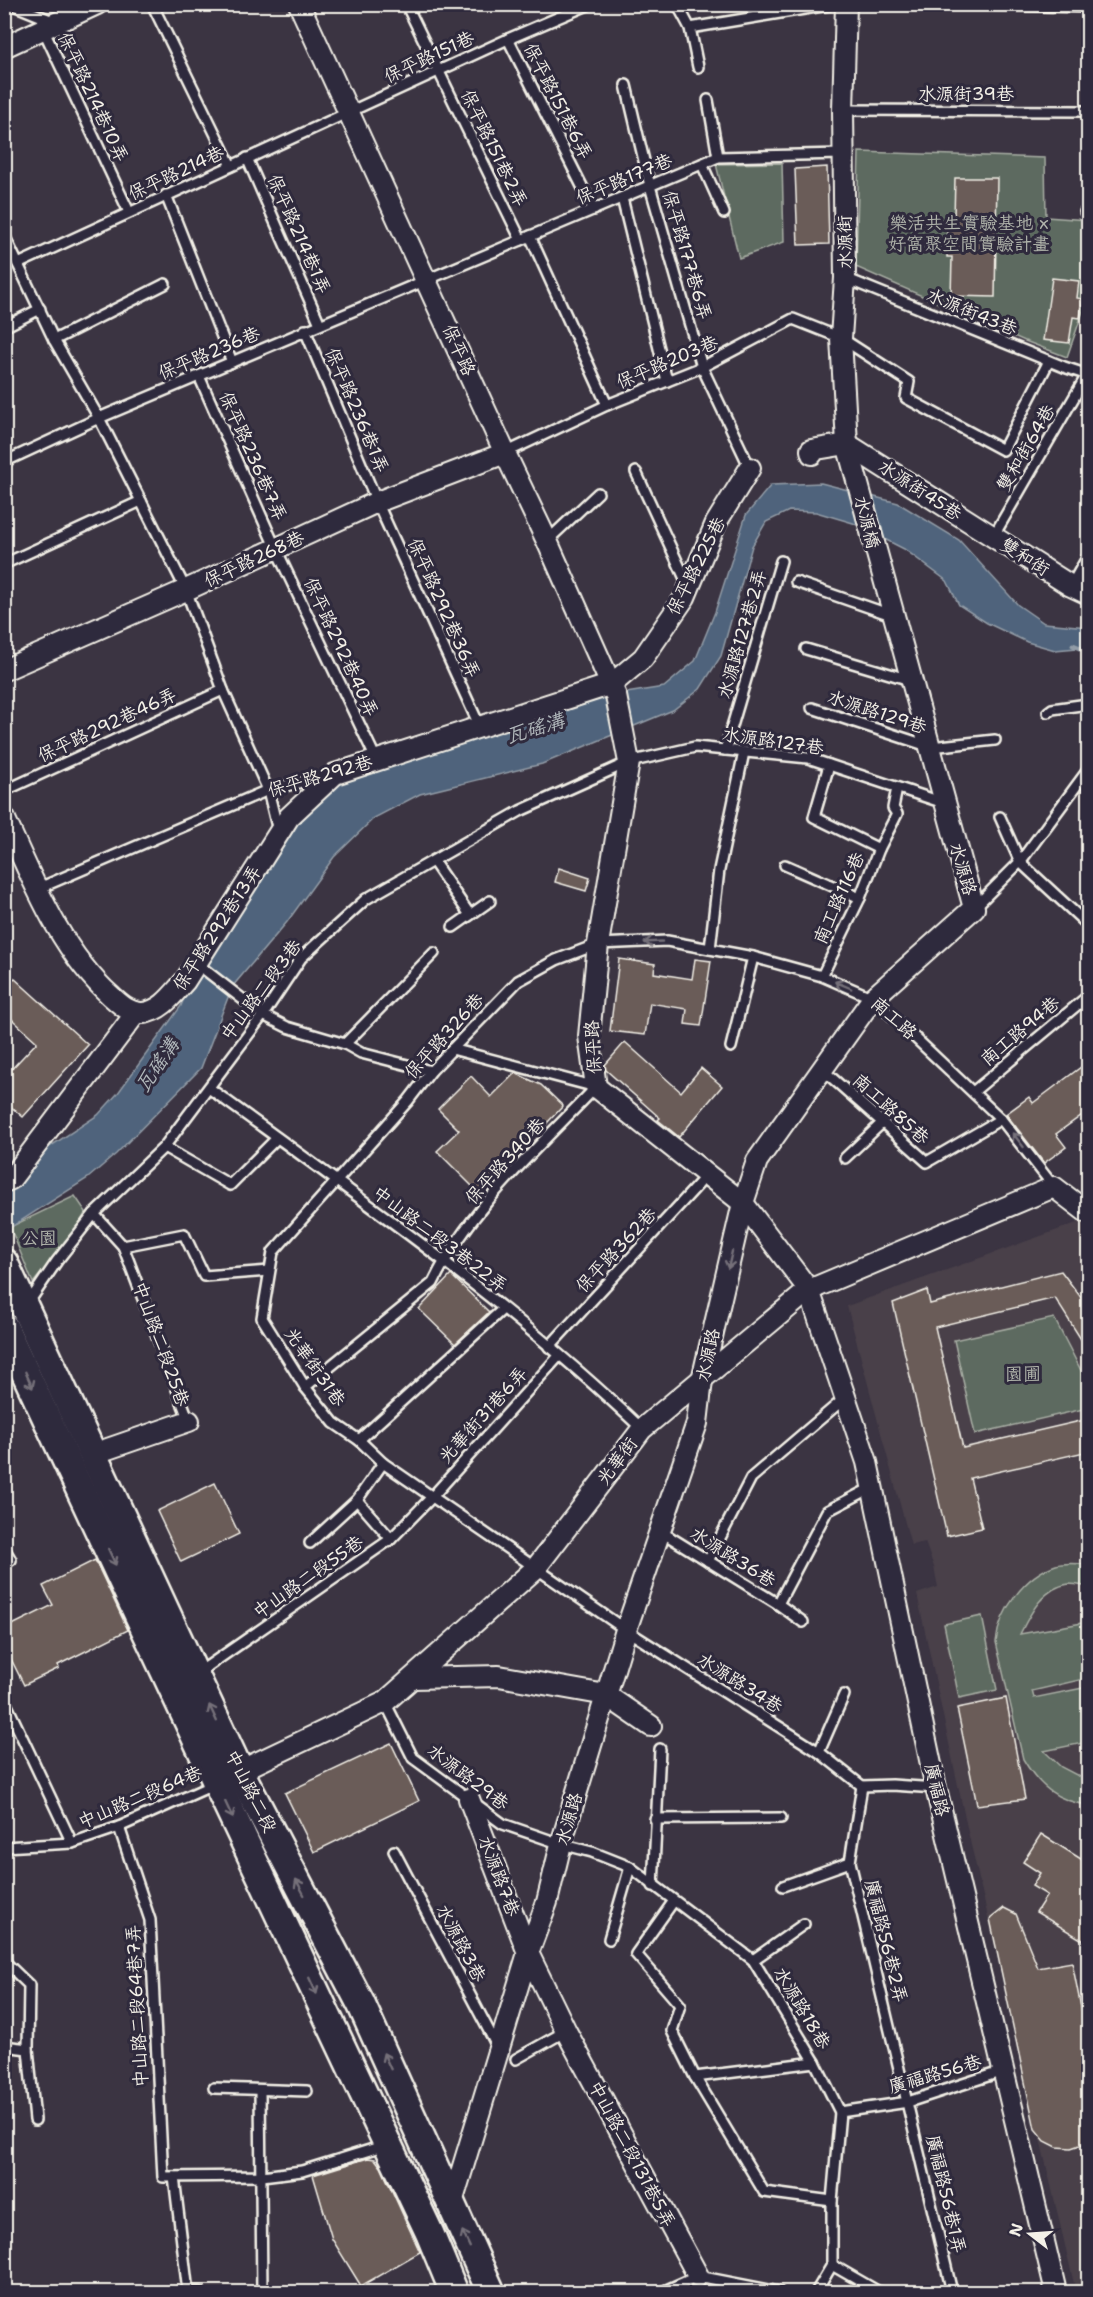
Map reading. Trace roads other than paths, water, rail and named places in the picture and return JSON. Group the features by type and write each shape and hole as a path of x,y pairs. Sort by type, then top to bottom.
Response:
{"street":[{"name":"保平路","path":"299,4 614,690 628,755 598,944 589,1036 596,1087 743,1203 809,1290"},
{"name":"水源街","path":"846,4 843,110 845,278 841,338 847,444 856,479"},
{"path":"4,47 95,5"},
{"path":"812,453 811,450 847,444"},
{"name":"水源街45巷","path":"847,444 993,537"},
{"name":"保平路268巷","path":"4,670 377,502 505,453"},
{"name":"保平路225巷","path":"614,690 644,658 685,597 716,523 750,468"},
{"name":"水源橋","path":"856,479 879,566"},
{"name":"雙和街","path":"993,537 1080,590"},
{"name":"水源路","path":"451,2206 507,2054 528,1953 547,1902 561,1844 626,1630 696,1423 702,1380 743,1203 757,1161 873,998 974,908 879,566"},
{"name":"保平路292巷","path":"335,774 480,727 614,690"},
{"name":"保平路292巷13弄","path":"136,1013 158,1008 185,981 289,817 335,774"},
{"path":"4,817 37,889 70,951 95,982 123,1006 136,1013 11,1179 4,1182"},
{"name":"南工路","path":"1054,1186 1089,1213"},
{"name":"光華街","path":"228,1777 385,1702 535,1569 642,1429 809,1290 1054,1186"},
{"name":"廣福路","path":"809,1290 846,1397 873,1487 936,1788 1056,2292"},
{"name":"中山路二段","path":"13,1315 93,1454 195,1675 228,1777 361,2004 491,2292"},
{"name":"中山路二段","path":"13,1315 228,1777 454,2292"},
{"name":"中山路二段25巷","path":"93,1454 189,1421"},
{"path":"412,1678 499,1676 606,1695 651,1725"},
{"name":"水源路7巷","path":"469,1799 528,1953 567,2031"},
{"name":"中山路二段131巷5弄","path":"567,2031 698,2276"}],"lane":[{"path":"11,4 50,26"},
{"path":"152,4 231,166"},
{"name":"保平路151巷2弄","path":"406,4 437,71 526,238 606,405"},
{"name":"保平路151巷","path":"349,113 437,71 590,4"},
{"path":"677,4 690,28 698,67"},
{"path":"690,28 835,4"},
{"path":"948,4 1089,7"},
{"name":"保平路214巷10弄","path":"50,26 129,212"},
{"name":"保平路151巷6弄","path":"508,39 594,210"},
{"name":"保平路177巷6弄","path":"626,85 650,186 702,368 750,468"},
{"path":"708,100 718,158"},
{"name":"水源街39巷","path":"843,110 1089,111"},
{"name":"保平路214巷","path":"18,264 349,113"},
{"name":"保平路177巷","path":"428,281 718,158 843,154"},
{"name":"保平路214巷1弄","path":"248,158 320,324"},
{"path":"702,164 724,213"},
{"path":"166,195 232,362"},
{"path":"622,198 667,381"},
{"path":"4,235 54,340 99,418 186,590 223,690 268,790 279,833"},
{"name":"水源街43巷","path":"845,278 1088,375"},
{"name":"保平路236巷","path":"4,462 99,418 305,330 428,281"},
{"path":"54,340 165,284"},
{"path":"4,327 40,309"},
{"name":"保平路203巷","path":"505,453 606,405 702,368 793,319 841,338 909,382 906,398 1003,450 1049,361"},
{"name":"保平路236巷1弄","path":"305,330 377,502"},
{"name":"雙和街64巷","path":"993,537 1088,375"},
{"name":"保平路236巷7弄","path":"199,376 276,549"},
{"path":"636,472 689,588"},
{"path":"547,541 598,493"},
{"path":"4,564 141,501"},
{"name":"保平路292巷36弄","path":"377,502 480,727"},
{"name":"保平路292巷40弄","path":"276,549 376,759"},
{"path":"1080,590 1089,556"},
{"name":"水源路127巷2弄","path":"725,750 781,561"},
{"path":"796,582 894,616"},
{"path":"807,649 912,681"},
{"name":"保平路292巷46弄","path":"4,791 223,690"},
{"path":"1047,712 1052,709 1089,704"},
{"name":"水源路129巷","path":"812,708 931,747"},
{"path":"931,747 995,740"},
{"name":"水源路127巷","path":"628,755 694,747 808,758 944,803"},
{"path":"710,949 719,870 744,752"},
{"name":"中山路二段3巷","path":"13,1315 94,1214 164,1147 263,1015 301,958 366,899 520,811 628,755"},
{"name":"南工路116巷","path":"822,976 860,898 879,849 814,817 828,765"},
{"path":"974,908 1020,862 1089,770"},
{"name":"保平路292巷","path":"37,889 268,790 335,774"},
{"path":"879,849 897,814 892,808 897,788"},
{"path":"1000,817 1020,862 1089,925"},
{"path":"433,861 470,915"},
{"path":"785,866 860,898"},
{"path":"453,927 490,901"},
{"name":"南工路","path":"598,944 667,941 753,957 822,976 873,998 1001,1119 1054,1186"},
{"name":"保平路326巷","path":"336,1181 408,1101 431,1071 518,981 556,960 598,944"},
{"path":"345,1044 434,953"},
{"path":"730,1047 753,957"},
{"path":"196,963 263,1015 287,1027 345,1044 361,1053 431,1071"},
{"name":"南工路94巷","path":"973,1092 1089,996"},
{"path":"452,1049 596,1087"},
{"name":"南工路85巷","path":"823,1070 927,1162 1001,1119"},
{"name":"保平路340巷","path":"304,1387 433,1283 444,1261 484,1205 596,1087"},
{"name":"中山路二段3巷22弄","path":"208,1088 444,1261 549,1347 642,1429"},
{"path":"845,1158 882,1123"},
{"path":"164,1147 230,1185 277,1138"},
{"name":"保平路362巷","path":"549,1347 707,1175"},
{"name":"光華街31巷","path":"336,1181 273,1252 262,1318 304,1387 334,1423 359,1440 383,1463 535,1569"},
{"name":"中山路二段25巷","path":"94,1214 123,1246 189,1421"},
{"path":"123,1246 184,1234 204,1276 269,1271"},
{"path":"359,1440 503,1309"},
{"name":"光華街31巷6弄","path":"432,1497 559,1356"},
{"path":"708,1561 751,1478 846,1397"},
{"path":"310,1543 357,1500 383,1463"},
{"name":"水源路36巷","path":"660,1531 778,1604 827,1511 873,1487"},
{"name":"中山路二段55巷","path":"195,1675 391,1539 432,1497"},
{"path":"357,1500 391,1539"},
{"path":"4,1548 11,1560"},
{"name":"水源路34巷","path":"535,1569 626,1630 819,1752 862,1786"},
{"path":"778,1604 803,1623"},
{"path":"819,1752 844,1695"},
{"path":"4,1699 72,1843"},
{"name":"水源路29巷","path":"385,1702 413,1758 503,1824 561,1844"},
{"path":"653,1886 660,1749"},
{"name":"中山路二段64巷","path":"4,1847 72,1843 119,1827 228,1777"},
{"path":"862,1786 892,1785 936,1788"},
{"name":"廣福路56巷2弄","path":"862,1786 850,1862 908,2102"},
{"path":"656,1819 781,1818"},
{"name":"中山路二段64巷7弄","path":"119,1827 150,1920 163,2177 174,2177"},
{"name":"水源路18巷","path":"561,1844 592,1852 630,1867 753,1960 815,2062 840,2112"},
{"name":"水源路3巷","path":"394,1851 507,2054"},
{"path":"783,1886 850,1862"},
{"path":"609,1939 630,1867"},
{"path":"674,1902 636,1954 680,2005 672,2031 695,2077 764,2192 832,2201"},
{"path":"753,1960 804,1924"},
{"path":"4,1961 29,1986 28,2049 35,2120"},
{"path":"507,2054 567,2031"},
{"path":"4,2046 28,2049"},
{"path":"695,2077 815,2062"},
{"name":"廣福路56巷","path":"840,2112 908,2102 1003,2071"},
{"path":"214,2088 307,2091"},
{"path":"260,2090 262,2292"},
{"name":"廣福路56巷1弄","path":"908,2102 952,2292"},
{"path":"816,2292 832,2265 832,2201 840,2112"},
{"path":"200,2292 188,2292 174,2177 261,2176 302,2171 388,2144"},
{"path":"832,2265 879,2292"},
{"path":"662,2292 698,2276 779,2292"}],"water":[{"path":"821,483 898,503 959,540 1018,605 1044,623 1088,627 1088,647 1055,650 1027,642 987,623 959,605 947,581 904,549 853,523 816,512 789,511 766,522 752,546 721,656 700,689 673,710 542,764 420,794 374,818 334,857 287,922 232,987 201,1068 116,1154 88,1178 5,1231 5,1172 28,1161 98,1115 118,1093 181,1006 194,972 284,839 322,792 359,770 588,699 664,687 695,661 715,612 746,515 771,485"}],"waterway":[{"name":"瓦磘溝","path":"1073,645 1088,651"}],"park label":[{"name":"樂活共生實驗基地 x 好窩聚空間實驗計畫","path":"969,233"},
{"name":"公園","path":"39,1238"},
{"name":"園圃","path":"1023,1374"}]}
